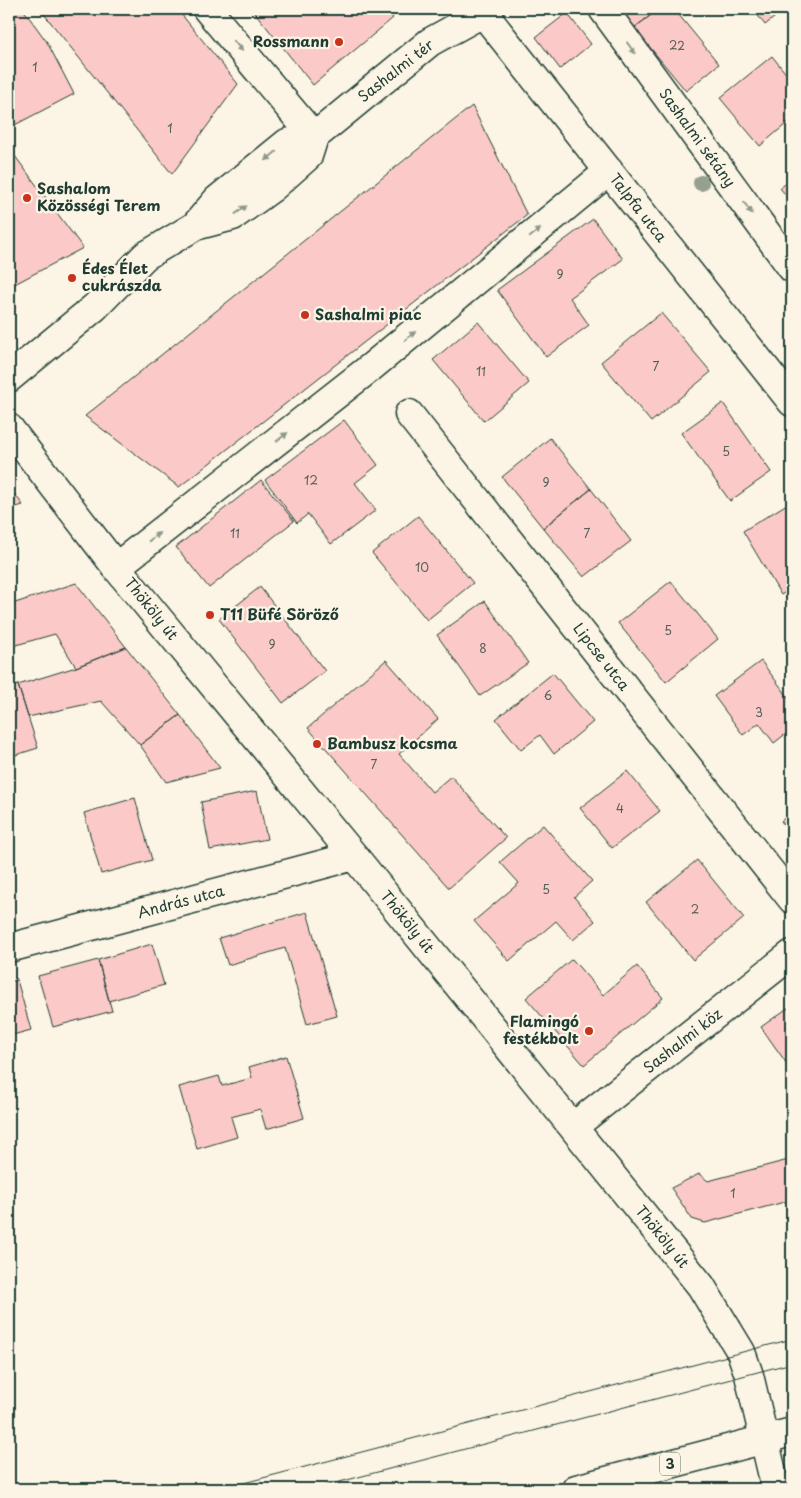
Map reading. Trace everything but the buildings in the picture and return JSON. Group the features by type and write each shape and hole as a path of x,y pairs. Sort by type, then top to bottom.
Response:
{"street":[{"path":"207,9 314,137"},
{"name":"Sashalmi sétány","path":"603,9 792,268"},
{"name":"Sashalmi tér","path":"9,378 95,307 145,256 195,226 217,200 287,143 314,137 430,42 484,10"},
{"name":"Talpfa utca","path":"484,10 792,402"},
{"path":"116,567 370,368 609,171"},
{"name":"Lipcse utca","path":"409,414 792,899"},
{"name":"Thököly út","path":"9,428 116,567 354,856 701,1286 741,1352 749,1375 776,1489"},
{"name":"András utca","path":"9,948 354,856"},
{"name":"Sashalmi köz","path":"573,1127 792,954"},
{"name":"3","path":"576,1489 792,1432"}],"tram line":[{"path":"221,1489 792,1339"},
{"path":"313,1489 792,1363"}],"place":[{"name":"Rossmann","path":"339,42"},
{"name":"Sashalom Közösségi Terem","path":"27,198"},
{"name":"Édes Élet cukrászda","path":"72,278"},
{"name":"Sashalmi piac","path":"305,315"},
{"name":"T11 Büfé Söröző","path":"210,615"},
{"name":"Bambusz kocsma","path":"317,744"},
{"name":"Flamingó festékbolt","path":"589,1031"}]}
